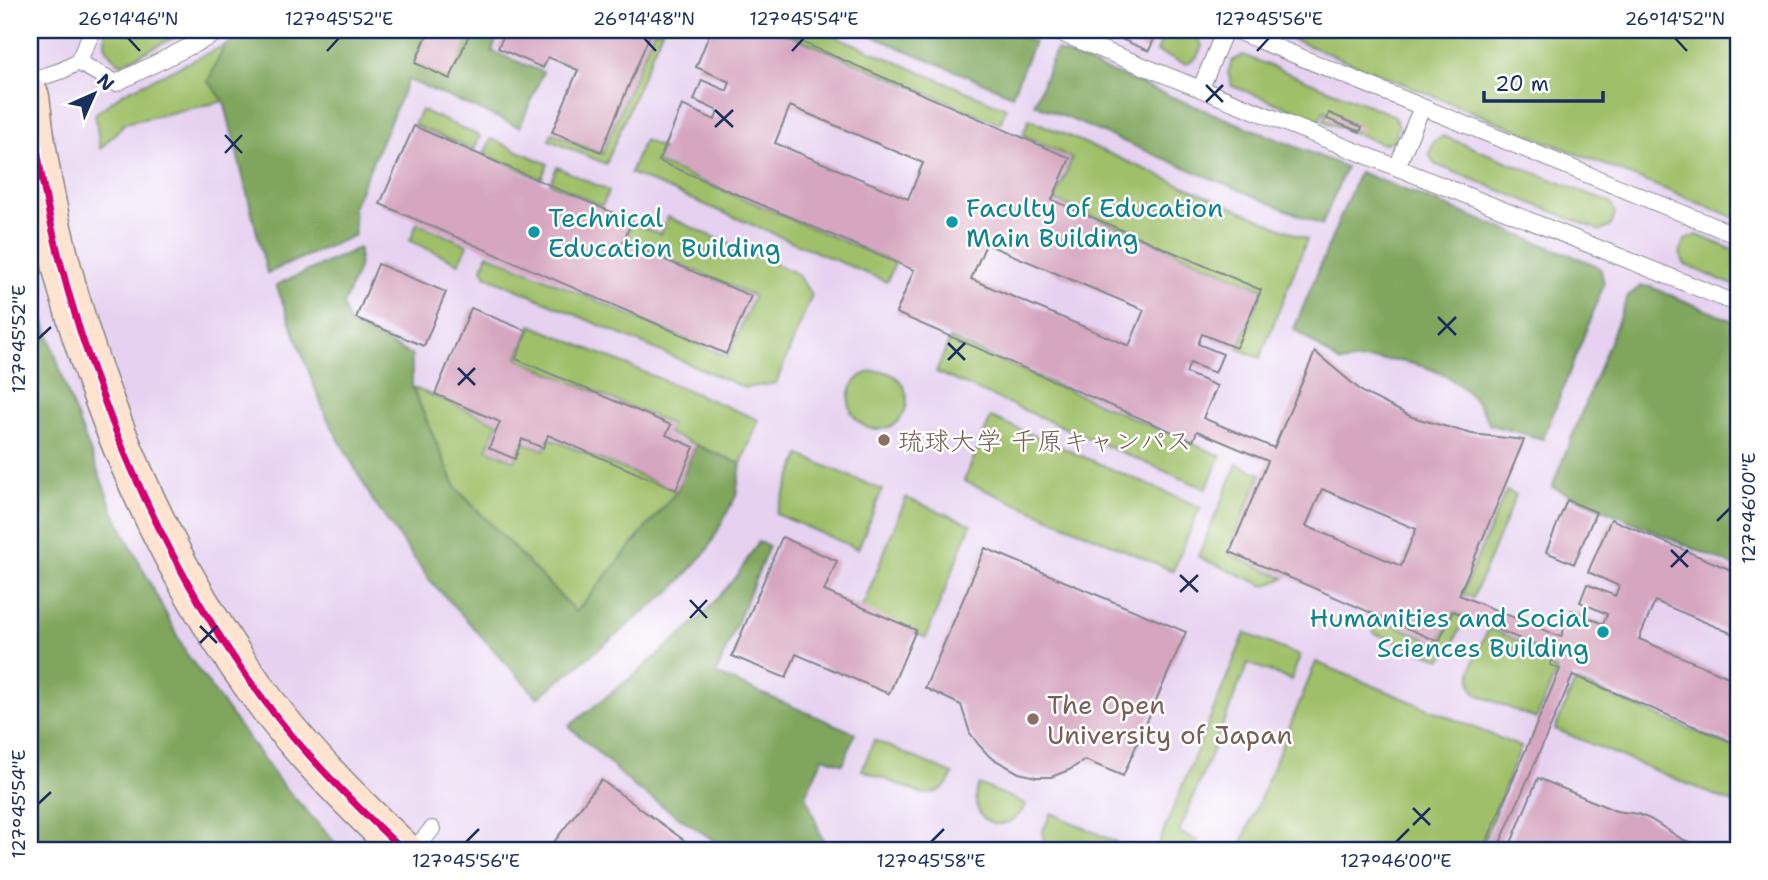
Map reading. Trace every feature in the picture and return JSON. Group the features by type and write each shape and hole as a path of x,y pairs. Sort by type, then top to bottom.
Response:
{"street":[{"path":"30,97 49,213 75,315 102,393 150,507 195,594 258,692 304,750 417,840"}],"lane":[{"path":"30,81 64,70 78,62 93,30"},
{"path":"78,62 116,83 223,30"},
{"path":"1054,30 1738,304"},
{"path":"1201,88 1225,30"},
{"path":"1234,30 1738,236"},
{"path":"1397,167 1422,107"},
{"path":"414,850 417,840"}],"shaded area":[{"name":"琉球大学 千原キャンパス","path":"30,30 1738,30 1738,850 30,850"}],"green space":[{"path":"106,30 189,30 121,64 107,50"},
{"path":"257,30 500,30 492,51 543,72 520,127 408,80 353,207 355,235 267,273 224,101 208,81 225,45"},
{"path":"654,30 662,30 606,164 549,140 552,133 602,154"},
{"path":"778,30 821,30 1006,108 1000,124"},
{"path":"858,30 1004,30 1034,42 1012,95"},
{"path":"1140,30 1187,30 1197,34 1202,46 1197,57 1186,64 1157,52 1162,39"},
{"path":"1270,30 1738,30 1738,213 1736,218"},
{"path":"225,45 208,81 224,101 125,123 100,149 95,114 123,93"},
{"path":"1056,50 1346,167 1322,225 1034,104"},
{"path":"1243,55 1393,115 1399,125 1394,140 1383,144 1324,121 1327,112 1324,110 1320,120 1232,86 1228,73 1232,61"},
{"path":"421,110 480,136 474,150 414,125"},
{"path":"1029,119 1307,239 1260,358 1238,349 1263,289 1055,200 1072,158 1023,135"},
{"path":"1443,136 1611,203 1615,214 1611,226 1601,231 1434,164 1429,154 1434,142"},
{"path":"491,139 548,164 541,179 484,154"},
{"path":"644,140 662,148 656,162 895,263 887,282 630,173"},
{"path":"557,167 609,191 602,206 550,183"},
{"path":"1359,172 1596,265 1601,270 1604,285 1543,439 1490,425 1478,405 1446,376 1406,362 1362,360 1340,363 1294,329"},
{"path":"668,217 796,273 812,295 776,383 745,388 486,276 482,268 488,254 728,357 754,296 626,241 633,223 660,234"},
{"path":"417,223 468,245 459,263 410,241"},
{"path":"1697,235 1738,252 1738,287 1685,265 1680,253 1685,240"},
{"path":"359,248 359,266 343,306 350,325 412,355 412,387 456,488 576,612 677,491 696,445 741,464 736,496 707,551 674,588 538,698 429,579 373,501 325,414 276,285"},
{"path":"30,276 69,397 115,515 186,653 280,782 342,850 30,850"},
{"path":"1641,286 1651,287 1738,323 1738,568 1552,487 1628,296"},
{"path":"531,325 759,420 741,464 667,433 671,424 517,359"},
{"path":"950,339 1221,456 1206,489 936,372"},
{"path":"878,371 894,376 902,384 907,400 902,416 894,424 878,429 862,424 854,416 849,400 854,384 862,376"},
{"path":"412,387 498,423 487,449 515,461 523,442 544,450 549,438 677,491 576,613 456,488"},
{"path":"991,417 1200,507 1173,571 964,481"},
{"path":"800,455 882,490 858,549 776,514"},
{"path":"1237,464 1261,474 1227,553 1285,578 1265,586 1198,557"},
{"path":"1506,491 1516,495 1473,598 1462,593"},
{"path":"906,498 971,524 926,638 861,610"},
{"path":"758,542 769,546 716,674 855,733 843,764 823,757 806,794 826,850 728,850 636,788 569,726 638,672 701,617 737,576"},
{"path":"1454,613 1465,617 1450,652 1441,659 1374,633 1368,614 1439,644"},
{"path":"1489,628 1552,655 1547,666 1557,670 1536,719 1476,694 1472,686 1472,669"},
{"path":"1245,633 1300,656 1291,680 1248,663 1179,832 1198,841 1194,850 1156,850"},
{"path":"1316,662 1521,747 1480,850 1464,844 1461,850 1239,850"},
{"path":"1575,681 1738,749 1738,805 1555,729"},
{"path":"874,740 953,774 941,790 923,794 862,770"},
{"path":"979,784 1026,804 1018,816 1008,822 989,822 977,807"},
{"path":"1051,813 1116,842 1124,850 1071,851 1051,845 1043,840 1043,831"}],"building":[{"path":"429,30 471,30 450,79 415,63"},
{"path":"506,30 652,30 601,152 552,132 578,70 548,57 543,68 498,48"},
{"path":"711,30 774,30 1070,158 1052,200 1261,290 1236,348 1202,334 1198,344 1223,354 1215,373 1190,363 1186,373 1217,386 1203,418 1274,448 1315,352 1364,393 1412,417 1472,434 1524,440 1459,595 1561,637 1572,610 1603,624 1607,614 1580,602 1587,584 1615,596 1619,586 1588,572 1611,519 1738,573 1738,636 1655,601 1639,639 1738,681 1738,745 1573,675 1497,850 1483,850 1560,669 1550,665 1554,653 1453,611 1439,642 1230,552 1268,461 1197,431 1193,441 896,313 914,270 659,161 682,105 715,120 718,111 694,100 702,80 727,91 730,82 696,67","holes":["790,106 923,163 908,199 775,143","986,244 1144,310 1129,346 971,279","1322,489 1416,529 1401,566 1306,526"]},
{"path":"1126,30 1139,30 1155,36 1149,51 1123,40"},
{"path":"1329,113 1362,127 1360,132 1327,119"},
{"name":"Technical Education Building","path":"414,126 632,221 623,242 751,296 726,354 380,204"},
{"path":"378,264 446,292 424,346 356,318"},
{"path":"471,308 527,331 516,359 671,425 666,435 694,447 676,490 548,435 543,448 522,439 515,459 489,448 500,422 435,394"},
{"path":"1567,500 1596,512 1574,564 1546,552"},
{"path":"782,537 837,561 824,591 916,630 889,694 796,654 786,678 732,656"},
{"path":"985,548 1186,632 1123,776 1085,760 1051,777 1019,773 990,757 979,745 970,733 961,705 925,688"},
{"path":"1538,778 1616,811 1638,814 1650,819 1682,839 1708,850 1508,850"},
{"path":"601,780 688,843 700,850 548,850"}],"cycle path":[{"path":"30,97 42,177 60,259 83,341 112,423 147,502 186,578 229,650 276,716 337,785 403,850"}],"place":[{"name":"Faculty of Education Main Building","path":"952,222"},
{"name":"Technical Education Building","path":"534,232"},
{"name":"琉球大学 千原キャンパス","path":"884,440"},
{"name":"Humanities and Social Sciences Building","path":"1603,632"},
{"name":"The Open University of Japan","path":"1033,719"}]}
